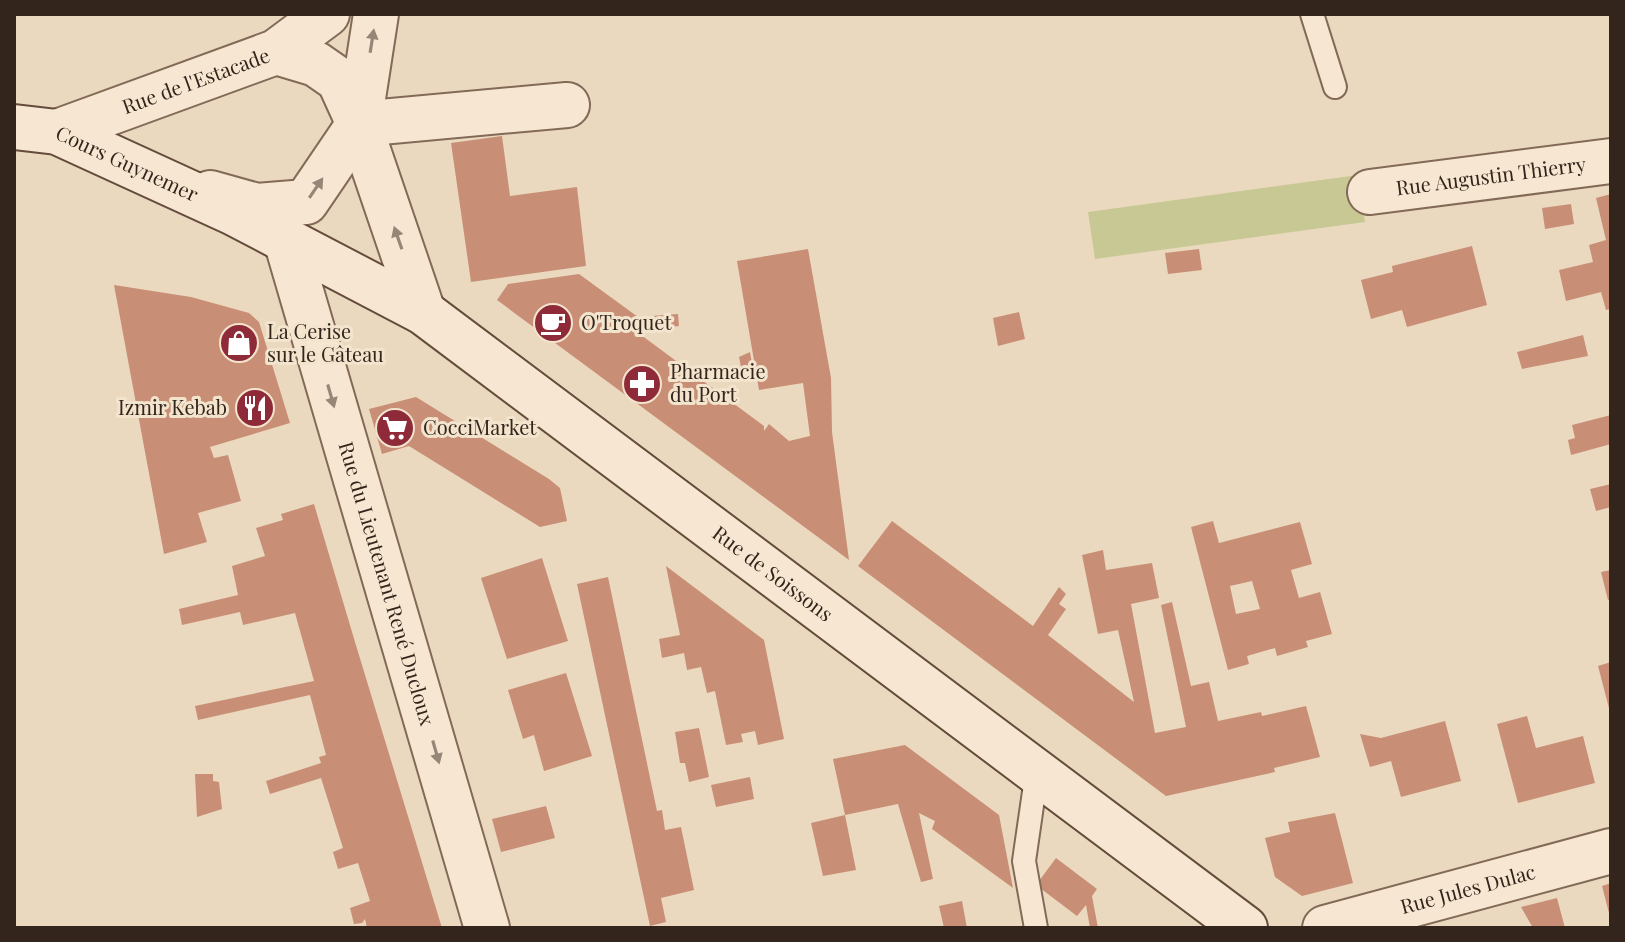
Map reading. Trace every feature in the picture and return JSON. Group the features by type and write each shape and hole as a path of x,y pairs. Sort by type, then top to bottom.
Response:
{"street":[{"name":"Rue de l'Estacade","path":"57,132 276,52 327,14"},
{"path":"165,182 257,206 306,202 359,124 376,14"},
{"path":"276,52 316,64 339,80 359,124 423,312"},
{"path":"359,124 567,105"},
{"name":"Cours Guynemer","path":"14,127 57,132 286,240"},
{"name":"Rue Augustin Thierry","path":"1370,192 1611,161"},
{"name":"Rue de Soissons","path":"286,240 423,312 1245,928"},
{"name":"Rue du Lieutenant René Ducloux","path":"286,240 487,928"},
{"name":"Rue Jules Dulac","path":"1325,928 1611,851"}],"lane":[{"path":"1312,14 1335,87"},
{"path":"1036,928 1024,861 1037,771"}],"green space":[{"path":"1358,175 1365,222 1095,259 1088,212"}],"building":[{"path":"502,136 510,196 577,187 586,266 471,282 451,143"},
{"path":"1611,194 1611,309 1606,310 1601,292 1566,301 1559,270 1593,262 1589,245 1606,240 1596,198"},
{"path":"1571,204 1574,224 1545,229 1542,208"},
{"path":"1472,246 1487,305 1407,327 1402,310 1371,319 1361,280 1393,272 1392,266"},
{"path":"808,249 831,378 832,432 849,560 497,300 508,284 579,274 638,317 678,314 679,326 637,332 764,426 764,431 769,424 789,441 810,436 803,383 759,390 737,261"},
{"path":"1199,249 1202,270 1168,274 1165,253"},
{"path":"114,285 191,297 249,313 259,322 290,423 210,447 214,458 228,455 241,501 198,513 207,542 164,554"},
{"path":"1019,312 1025,339 998,346 993,318"},
{"path":"1583,335 1588,356 1522,369 1517,352"},
{"path":"750,352 754,375 743,377 739,357"},
{"path":"416,397 560,488 567,521 540,527 409,446 382,454 369,409"},
{"path":"1611,415 1611,444 1571,455 1568,440 1575,438 1572,425"},
{"path":"1611,484 1611,507 1596,511 1590,489"},
{"path":"314,504 442,928 367,928 365,919 362,923 354,924 350,908 370,901 358,863 338,869 333,852 343,848 321,778 270,794 266,781 321,763 319,757 326,755 310,695 198,720 195,706 314,681 295,613 243,625 240,612 182,625 179,609 238,595 232,566 265,556 256,528 283,520 281,514"},
{"path":"892,521 1033,626 1059,587 1066,594 1059,604 1066,609 1048,635 1134,702 1118,630 1098,634 1082,555 1103,550 1106,570 1152,563 1159,598 1131,604 1155,733 1186,727 1161,605 1172,602 1191,686 1209,682 1218,721 1261,712 1262,716 1306,706 1320,757 1274,768 1275,772 1166,796 858,566"},
{"path":"1213,521 1219,543 1300,522 1312,564 1291,570 1299,598 1320,592 1332,634 1306,641 1308,647 1277,656 1275,648 1247,656 1249,664 1228,670 1191,527","holes":["1252,581 1260,609 1236,614 1230,586"]},
{"path":"542,558 568,641 507,659 481,578"},
{"path":"666,566 764,640 784,739 758,745 755,731 741,734 743,742 726,745 715,691 707,693 701,667 687,670 684,653 662,658 659,639 680,635"},
{"path":"1611,570 1611,599 1608,600 1601,572"},
{"path":"608,577 657,811 662,810 665,830 681,827 694,890 661,898 666,922 650,926 577,584"},
{"path":"1611,662 1611,712 1610,712 1598,666"},
{"path":"566,673 592,756 544,771 534,735 523,739 508,690"},
{"path":"1527,716 1536,748 1583,736 1595,783 1518,803 1497,724"},
{"path":"1445,721 1461,781 1401,797 1391,761 1370,767 1360,734 1381,738"},
{"path":"699,728 709,777 689,782 685,763 680,763 675,732"},
{"path":"905,745 999,815 1013,888 932,829 935,821 919,813 933,879 921,882 898,804 845,815 833,759"},
{"path":"195,774 213,774 213,781 219,782 222,809 197,817"},
{"path":"750,777 754,799 716,807 711,785"},
{"path":"546,806 555,838 501,852 492,819"},
{"path":"1335,813 1353,883 1302,896 1275,877 1265,838 1290,832 1288,822"},
{"path":"845,815 856,870 823,876 811,823"},
{"path":"1056,858 1097,889 1092,896 1098,928 1090,928 1086,905 1077,916 1036,885"},
{"path":"1611,883 1611,917 1610,917 1602,886"},
{"path":"1557,898 1565,928 1533,928 1521,907"},
{"path":"962,901 967,928 944,928 939,906"}],"place":[{"name":"O'Troquet","path":"553,323"},
{"name":"La Cerise sur le Gâteau","path":"239,343"},
{"name":"Pharmacie du Port","path":"642,384"},
{"name":"Izmir Kebab","path":"255,408"},
{"name":"CocciMarket","path":"395,428"}]}
